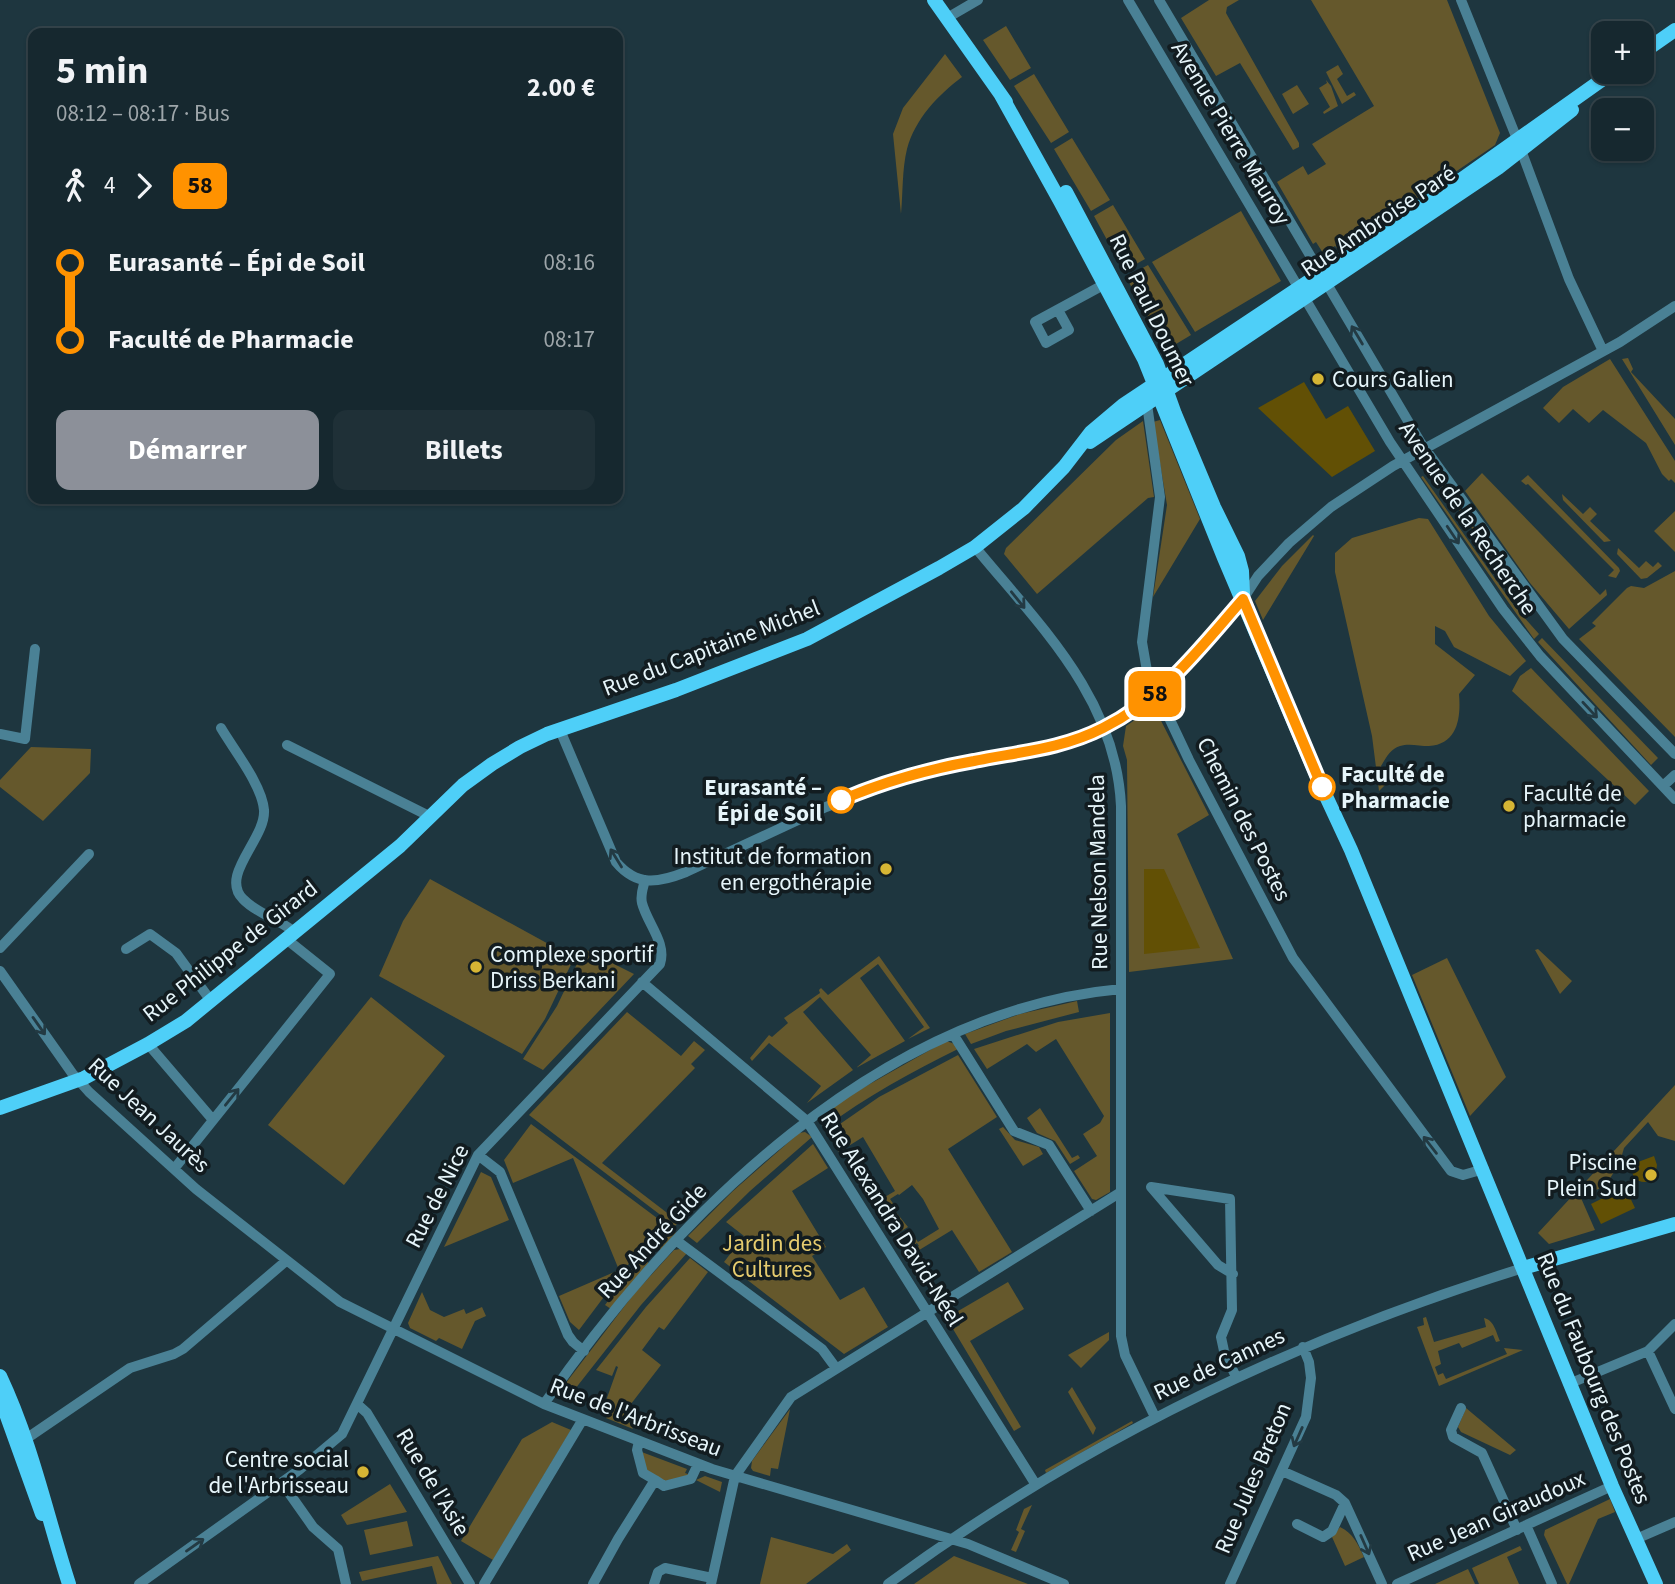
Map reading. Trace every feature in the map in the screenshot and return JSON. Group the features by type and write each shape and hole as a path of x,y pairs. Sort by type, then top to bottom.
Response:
{"main road":[{"name":"Rue Paul Doumer","path":"934,0 1029,133 1079,215 1158,390"},
{"path":"1654,45 1675,30"},
{"name":"Rue Ambroise Paré","path":"1158,390 1519,146 1599,84"},
{"name":"Rue Paul Doumer","path":"1001,95 1144,359 1238,556 1242,571 1243,599 1318,779 1351,850 1483,1169"},
{"name":"Rue du Capitaine Michel","path":"431,817 464,785 492,764 534,740 676,690 807,639 975,547 1024,508 1103,421 1158,390"},
{"name":"Rue du Capitaine Michel","path":"1068,461 1158,390"},
{"name":"Rue Philippe de Girard","path":"0,1108 78,1081 186,1021 289,934 400,846 431,817"},
{"name":"Rue du Faubourg des Postes","path":"1483,1169 1612,1486 1656,1584"},
{"path":"1523,1268 1674,1224"},
{"path":"0,1376 21,1442"},
{"path":"0,1396 47,1503 54,1537 69,1584"}],"street":[{"path":"947,18 978,0"},
{"name":"Avenue Pierre Mauroy","path":"1128,0 1301,293"},
{"name":"Avenue Pierre Mauroy","path":"1159,0 1324,278"},
{"path":"1461,0 1569,279 1603,351"},
{"name":"Avenue de la Recherche","path":"1324,278 1425,448 1564,641 1675,754"},
{"path":"1058,310 1105,284"},
{"name":"Avenue de la Recherche","path":"1301,293 1402,461 1503,609 1544,660 1675,799"},
{"path":"560,730 616,862 628,874 645,880 660,880 686,872 841,800 884,783 953,765 1044,749 1081,738 1105,727 1157,692 1192,660 1243,599 1258,576 1307,527 1342,499 1425,448 1628,338 1675,306"},
{"name":"Chemin des Postes","path":"1158,390 1160,497 1142,642 1147,671 1189,760 1293,958 1451,1171 1463,1175 1483,1169"},
{"name":"Rue Nelson Mandela","path":"975,547 1073,670 1105,727 1114,755 1120,788 1121,1192"},
{"path":"0,734 25,739 35,649"},
{"path":"174,1169 330,974 289,934 237,892 235,877 262,827 264,808 259,791 221,728"},
{"path":"287,746 431,817"},
{"path":"1663,786 1675,775"},
{"path":"0,948 89,854"},
{"name":"Rue de Nice","path":"139,1584 282,1483 334,1443 345,1429 478,1155 660,964 661,947 642,904 641,895 645,880"},
{"path":"126,949 150,934 176,953 211,1001"},
{"name":"Rue Jean Jaurès","path":"0,971 78,1081 174,1169 228,1214"},
{"name":"Rue Alexandra David-Néel","path":"642,982 807,1121 1036,1485"},
{"name":"Rue André Gide","path":"544,1404 614,1312 677,1241 732,1186 807,1121 874,1074 953,1034 1038,1004 1121,989"},
{"path":"953,1034 1014,1131 1049,1145 1091,1210"},
{"path":"148,1044 213,1120"},
{"path":"478,1155 489,1161 502,1175 568,1335 584,1351"},
{"path":"1233,1274 1218,1265 1151,1187 1230,1199 1233,1274 1232,1310 1221,1337 1224,1351 1237,1377"},
{"path":"654,1584 658,1572 665,1568 711,1581 735,1476 791,1397 1121,1192"},
{"path":"1121,1192 1122,1343 1128,1362 1155,1417"},
{"name":"Rue de l'Arbrisseau","path":"228,1214 340,1302 544,1404 698,1464 951,1539 996,1554 1065,1584"},
{"path":"677,1241 822,1349 836,1368"},
{"path":"21,1442 130,1368 183,1349 286,1261"},
{"name":"Rue de Cannes","path":"888,1584 951,1539 1036,1485 1155,1417 1303,1347 1390,1313 1523,1268"},
{"path":"1571,1383 1648,1351 1675,1325"},
{"name":"Rue Jules Breton","path":"1230,1584 1304,1424 1308,1409 1310,1368 1303,1347"},
{"path":"1648,1351 1675,1409"},
{"name":"Rue de l'Asie","path":"357,1404 367,1413 470,1584"},
{"path":"1461,1408 1451,1430 1453,1437 1482,1453 1552,1584"},
{"path":"484,1584 583,1419"},
{"path":"639,1441 637,1450 642,1473 664,1486 691,1479 698,1464"},
{"path":"1282,1471 1336,1495 1345,1503 1382,1584"},
{"path":"592,1583 654,1480"},
{"path":"282,1483 313,1527 338,1549 346,1584"},
{"name":"Rue Jean Giraudoux","path":"1396,1584 1612,1486"},
{"path":"1297,1524 1323,1536 1332,1531 1345,1503"},
{"path":"1636,1539 1675,1522"}],"green space":[{"path":"1209,0 1239,0 1227,7 1226,13 1299,147 1293,150 1240,63 1216,76 1181,18"},
{"path":"1311,0 1447,0 1500,133 1495,145 1339,251 1335,246 1323,253 1316,242 1313,244 1277,182 1303,166 1308,175 1326,164 1312,144 1374,106"},
{"path":"1006,26 1031,68 1010,80 983,40"},
{"path":"945,54 962,77 929,108 911,138 904,165 901,214 893,134 903,108"},
{"path":"1338,65 1343,74 1337,79 1347,96 1354,92 1356,95 1342,104 1326,72"},
{"path":"1034,74 1069,132 1051,143 1014,86"},
{"path":"1326,80 1338,106 1324,114 1330,107 1319,88 1327,83"},
{"path":"1297,85 1309,104 1293,114 1282,94"},
{"path":"1072,138 1110,200 1091,211 1054,149"},
{"path":"1113,205 1145,259 1124,271 1094,216"},
{"path":"1241,211 1281,281 1195,332 1152,262"},
{"path":"1148,265 1191,335 1166,350 1126,277"},
{"path":"1628,358 1633,369 1631,372 1675,419 1675,445 1622,359"},
{"path":"1610,359 1675,461 1675,483 1662,474 1646,443 1603,410 1589,423 1573,409 1559,423 1543,408 1563,387"},
{"path":"1160,420 1200,519 1153,597 1167,505 1153,422"},
{"path":"1143,421 1154,497 1148,498 1037,594 1004,554 1006,548 1116,440"},
{"path":"1432,472 1533,610 1531,612"},
{"path":"1482,473 1600,595 1606,589 1607,595 1569,629 1530,583 1465,491"},
{"path":"1528,475 1619,568 1616,578 1608,576 1614,570 1528,484 1521,481"},
{"path":"1423,476 1515,607 1539,634 1534,639 1421,477"},
{"path":"1562,494 1583,514 1590,507 1597,514 1590,521 1611,541 1604,542 1563,500"},
{"path":"1675,511 1675,552 1654,531"},
{"path":"1419,518 1428,519 1489,616 1526,661 1510,676 1454,647 1445,631 1435,626 1435,644 1475,675 1459,694 1458,720 1452,735 1439,744 1407,745 1394,749 1381,766 1386,784 1379,791 1372,736 1335,572 1335,553 1352,538"},
{"path":"1313,535 1263,620 1255,601 1282,566"},
{"path":"1618,548 1639,568 1646,561 1653,567 1658,562 1662,566 1647,578 1641,579 1617,554"},
{"path":"1675,571 1675,737 1579,639 1596,626 1592,623 1627,588 1644,588"},
{"path":"1542,638 1658,758 1651,765 1538,642"},
{"path":"1531,668 1649,791 1635,805 1512,691 1520,676"},
{"path":"1154,707 1209,815 1177,834 1233,959 1129,972 1127,760 1123,746 1126,726"},
{"path":"31,747 91,749 90,773 43,821 0,787 0,780"},
{"name":"Complexe sportif Driss Berkani","path":"430,879 574,958 545,1019 522,1054 379,976 403,921"},
{"path":"584,949 634,974 543,1070 523,1059 557,1006"},
{"path":"1538,949 1572,981 1560,994 1535,950"},
{"path":"879,956 930,1028 908,1039 924,1027 878,964 860,978 905,1041 856,1068 871,1055 820,997 803,1012 853,1070 807,1103 821,1086 769,1043 752,1061 750,1058 769,1035 772,1037 788,1023 784,1018 820,993 821,988 828,995"},
{"path":"1447,958 1506,1077 1470,1116 1412,975"},
{"path":"371,997 445,1056 344,1185 268,1125"},
{"path":"1077,1001 1079,1012 1006,1031 971,1044 965,1034 1020,1014"},
{"path":"627,1012 681,1056 694,1041 705,1050 691,1064 695,1068 602,1163 679,1222 675,1226 529,1115"},
{"path":"1110,1013 1110,1192 1096,1200 1092,1199 1074,1171 1097,1156 1083,1134 1100,1123 1104,1116 1056,1039 1036,1052 1027,1044 987,1069 974,1049 1058,1022"},
{"path":"946,1041 955,1044 958,1049 889,1086 824,1128 818,1118 845,1098"},
{"path":"958,1055 997,1117 948,1149 1012,1252 979,1272 952,1230 916,1252 914,1249 919,1246 917,1243 908,1249 901,1237 910,1231 918,1242 939,1229 923,1199 912,1185 890,1199 897,1209 895,1211 908,1227 898,1233 878,1201 895,1191 863,1137 839,1152 827,1133 879,1097"},
{"path":"1675,1085 1675,1141 1658,1136 1648,1122 1624,1148 1620,1162 1606,1185 1581,1198 1595,1230 1549,1244 1538,1233"},
{"path":"1040,1108 1072,1158 1078,1155 1080,1158 1070,1164 1055,1141 1037,1133 1027,1118"},
{"path":"531,1124 661,1221 579,1330 570,1322 559,1296 619,1270 573,1158 513,1183 504,1160"},
{"path":"1003,1127 1015,1140 1039,1147 1043,1154 1023,1166 999,1129"},
{"path":"805,1132 812,1137 750,1191 697,1243 688,1236 733,1191 799,1133"},
{"name":"Jardin des Cultures","path":"813,1144 828,1168 792,1191 826,1247 812,1256 840,1300 864,1287 888,1327 844,1354 724,1262 744,1236 726,1222"},
{"path":"481,1172 491,1177 509,1220 444,1247"},
{"path":"665,1225 676,1233 661,1250 651,1243"},
{"path":"680,1249 687,1253 641,1305 568,1398 559,1392 633,1295 674,1250"},
{"path":"641,1257 650,1264 611,1309 605,1305"},
{"path":"690,1258 708,1272 664,1330 659,1327 642,1350 661,1365 624,1413 633,1429 606,1418 610,1412 603,1409 618,1367 616,1366 612,1376 596,1370 646,1307"},
{"path":"1008,1282 1024,1309 970,1341 1021,1427 1014,1431 953,1329 960,1325 953,1314"},
{"path":"422,1292 430,1310 444,1317 464,1309 466,1314 482,1307 486,1316 475,1321 462,1349 439,1338 436,1341 410,1328 408,1323"},
{"path":"1426,1317 1434,1342 1486,1327 1484,1318 1492,1324 1500,1341 1496,1342 1493,1335 1462,1348 1459,1343 1438,1351 1441,1364 1435,1367 1438,1375 1443,1373 1446,1379 1507,1354 1504,1348 1523,1350 1439,1386 1417,1327 1424,1325 1423,1318"},
{"path":"1109,1332 1109,1340 1081,1368 1068,1355"},
{"path":"1072,1387 1096,1428 1093,1435 1068,1392"},
{"path":"1466,1408 1516,1450 1510,1455 1461,1432 1458,1427"},
{"path":"790,1409 778,1469 771,1468 770,1476 753,1471 752,1461"},
{"path":"1132,1421 1133,1423 1046,1473 1045,1470"},
{"path":"552,1422 571,1430 493,1560 461,1541 522,1439"},
{"path":"639,1451 687,1469 685,1473 690,1475 665,1484 644,1473"},
{"path":"705,1476 722,1482 720,1492 696,1480"},
{"path":"390,1484 407,1512 347,1525 341,1515"},
{"path":"1610,1499 1615,1512 1598,1519 1567,1584 1544,1535 1545,1530"},
{"path":"1032,1505 1021,1529 1025,1531 1016,1552 1011,1550 1019,1532 1016,1530 1024,1509"},
{"path":"407,1521 413,1546 370,1555 364,1530"},
{"path":"1340,1527 1352,1536 1364,1557 1345,1566 1332,1537"},
{"path":"771,1537 833,1554 847,1544 851,1550 806,1584 760,1584"},
{"path":"1520,1546 1522,1550 1507,1557 1519,1584 1479,1584 1472,1568"},
{"path":"438,1556 452,1584 437,1584 432,1566 362,1581 359,1572"},
{"path":"954,1556 1028,1584 914,1584"},
{"path":"1468,1569 1475,1584 1435,1584"}],"shaded area":[{"path":"1304,382 1326,419 1348,406 1375,451 1332,477 1258,408"},
{"path":"1144,869 1164,869 1200,948 1144,954"},
{"path":"1654,1156 1657,1165 1655,1177 1645,1182 1634,1178 1630,1165"},
{"path":"1625,1187 1635,1208 1601,1224 1591,1204"}],"bus line":[{"name":"58","path":"841,800 884,783 924,772 1044,749 1081,738 1105,727 1145,702 1181,671 1243,599 1322,787"}],"place":[{"name":"Cours Galien","path":"1318,379"},
{"name":"Faculté de Pharmacie","path":"1322,787"},
{"name":"Eurasanté – Épi de Soil","path":"841,800"},
{"name":"Faculté de pharmacie","path":"1509,806"},
{"name":"Institut de formation en ergothérapie","path":"886,869"},
{"name":"Complexe sportif Driss Berkani","path":"476,967"},
{"name":"Piscine Plein Sud","path":"1651,1175"},
{"name":"Centre social de l'Arbrisseau","path":"363,1472"}]}
